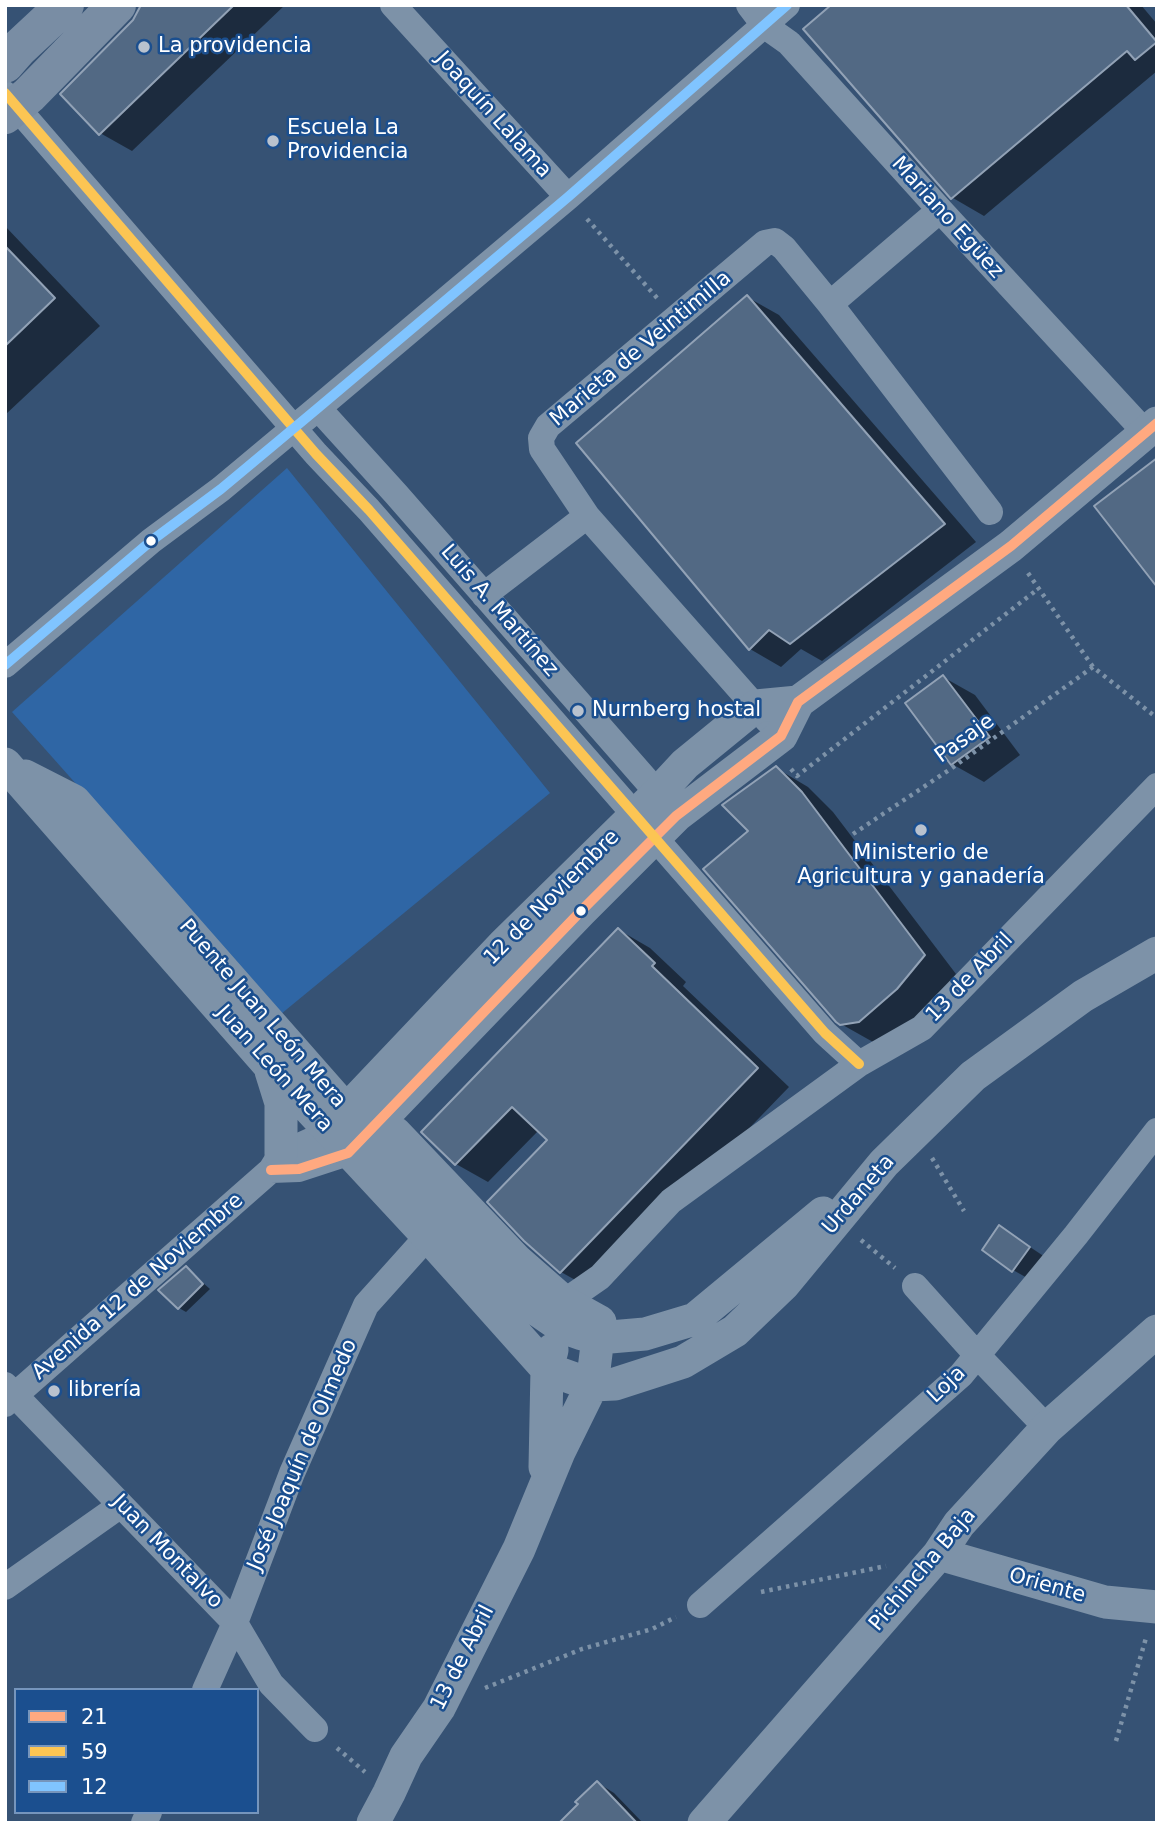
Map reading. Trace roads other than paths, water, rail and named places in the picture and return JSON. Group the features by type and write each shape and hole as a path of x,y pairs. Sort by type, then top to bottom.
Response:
{"main road":[{"path":"5,64 65,5"},
{"path":"8,105 29,95 117,5"}],"street":[{"name":"Joaquín Lalama","path":"393,5 568,197"},
{"path":"5,665 150,541 221,489 295,428 568,197 757,15 787,5"},
{"name":"Mariano Egüez","path":"757,15 789,43 940,210 1151,427"},
{"name":"Luis A. Martínez","path":"8,105 316,454 369,510 825,1033 859,1064"},
{"path":"830,304 940,210"},
{"name":"Marieta de Veintimilla","path":"775,740 756,706 587,516 542,449 541,438 548,426 765,243 775,241 784,248 830,304 990,512"},
{"name":"Luis A. Martínez","path":"318,408 667,804"},
{"name":"12 de Noviembre","path":"339,1142 358,1098 503,945 667,804 775,740 797,702 1011,546 1151,427"},
{"path":"484,595 587,516"},
{"path":"756,706 797,702"},
{"name":"12 de Noviembre","path":"339,1142 382,1118 667,804 685,764 756,706"},
{"name":"Juan León Mera","path":"7,766 269,1065 547,1369"},
{"name":"Puente Juan León Mera","path":"7,766 74,801 498,1283 562,1326 582,1334 605,1329 645,1334 695,1319 884,1163"},
{"name":"13 de Abril","path":"544,1487 547,1369 564,1302 600,1277 671,1201 859,1064 922,1028 1157,786"},
{"name":"Urdaneta","path":"547,1369 592,1385 615,1384 683,1363 735,1331 784,1284 884,1163 973,1076 1083,996 1157,953"},
{"path":"269,1065 281,1103 276,1162 299,1169 339,1142"},
{"path":"382,1118 516,1261 564,1302 605,1329"},
{"name":"Loja","path":"700,1605 961,1375 1157,1131"},
{"name":"Avenida 12 de Noviembre","path":"8,1395 276,1162"},
{"name":"José Joaquín de Olmedo","path":"206,1688 235,1623 292,1474 366,1305 428,1236"},
{"name":"13 de Abril","path":"373,1823 406,1756 445,1696 519,1549 544,1487 592,1385 605,1329 600,1277"},
{"path":"915,1286 1047,1428"},
{"name":"Pichincha Baja","path":"704,1823 939,1554 959,1524 1047,1428 1157,1331"},
{"name":"Juan Montalvo","path":"8,1395 121,1505 235,1623 271,1684 315,1729"},
{"path":"5,1587 121,1505"},
{"name":"Oriente","path":"939,1554 1105,1602 1156,1607"}],"place":[{"name":"La providencia","path":"144,47"},
{"name":"Escuela La Providencia","path":"273,141"},
{"name":"Nurnberg hostal","path":"578,711"},
{"name":"Ministerio de Agricultura y ganadería","path":"921,830"},
{"name":"librería","path":"54,1391"}]}
